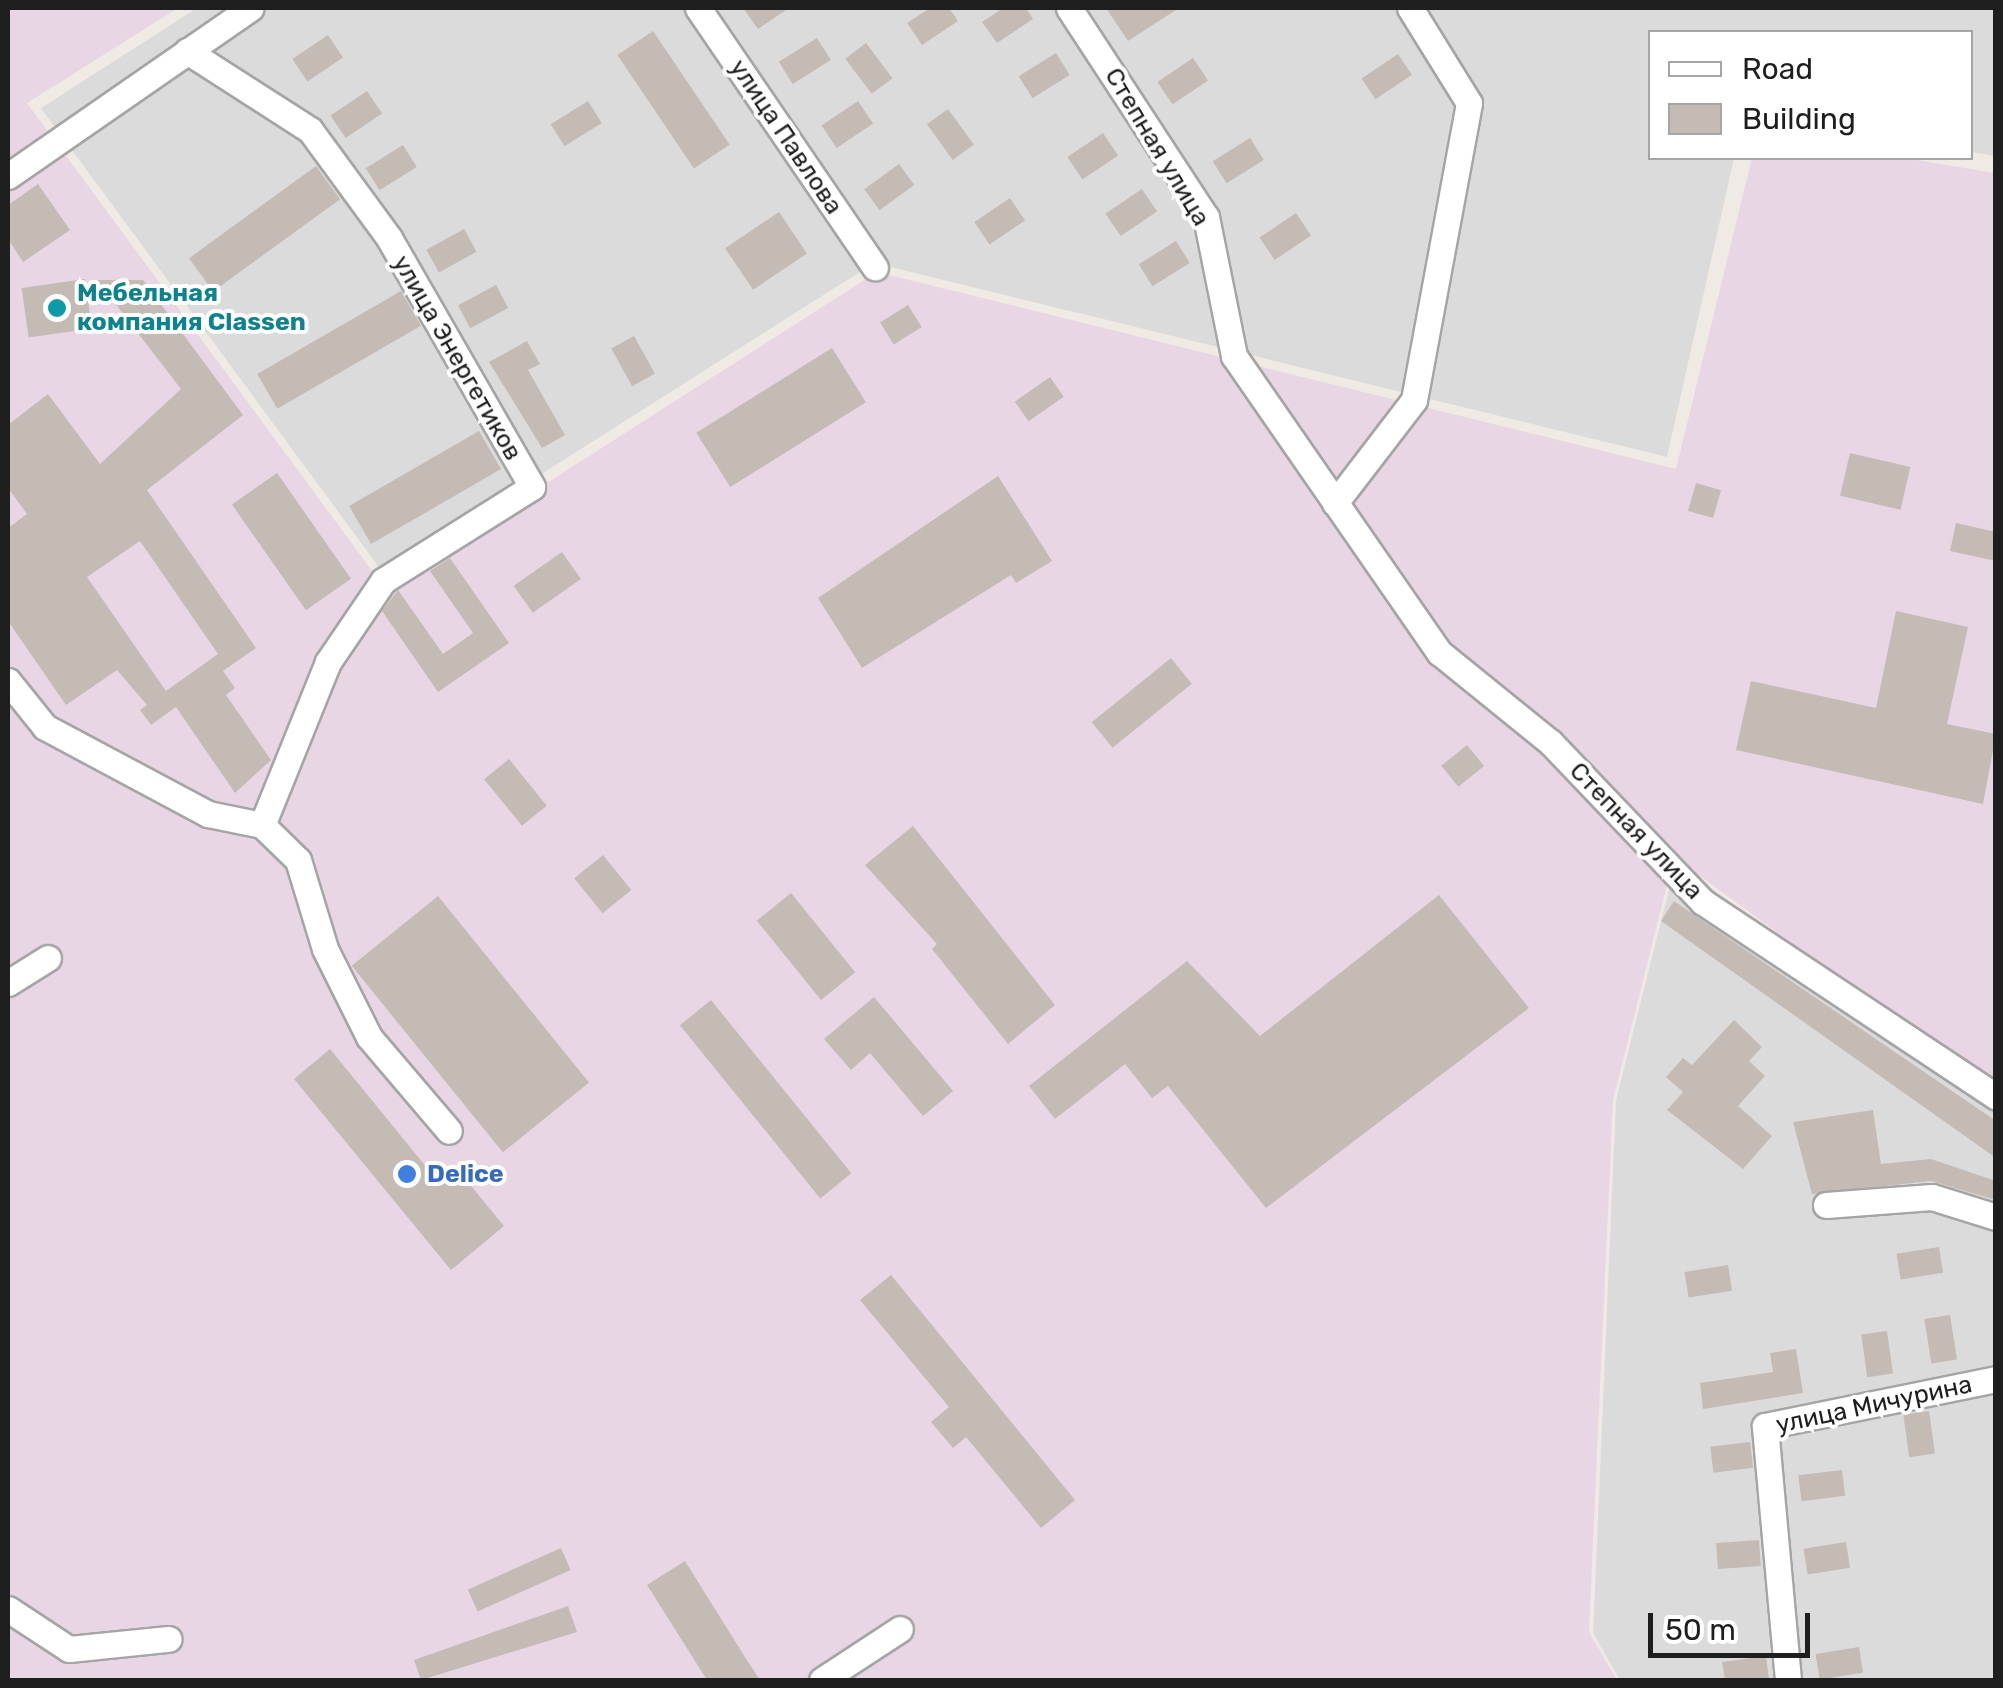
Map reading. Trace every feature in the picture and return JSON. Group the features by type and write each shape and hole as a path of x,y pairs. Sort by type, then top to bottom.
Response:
{"street":[{"path":"8,176 251,8"},
{"name":"улица Павлова","path":"698,8 875,267"},
{"name":"Степная улица","path":"1070,8 1206,218 1234,356 1440,653 1550,742 1703,902 1996,1097"},
{"path":"1335,503 1414,400 1469,103 1410,8"},
{"name":"улица Энергетиков","path":"186,51 310,130 389,238 532,487 383,581 328,662 262,826"},
{"path":"8,681 44,727 208,814 262,826 298,860 325,949 370,1037 449,1131"},
{"path":"8,983 48,958"},
{"path":"1826,1205 1932,1196 1996,1217"},
{"name":"улица Мичурина","path":"1788,1680 1765,1426 1996,1379"},
{"path":"8,1608 69,1649 168,1639"},
{"path":"822,1680 900,1628"}],"shaded area":[{"path":"8,8 178,8 27,103 384,587 877,272 1676,469 1752,160 1917,160 1995,173 1995,1092 1674,857 1613,1100 1589,1632 1617,1680 8,1680"},
{"path":"197,8 1995,8 1995,156 1973,152 1973,30 1648,30 1648,160 1734,160 1667,457 874,263 384,574 41,108"},
{"path":"1676,862 1995,1102 1995,1680 1620,1680 1593,1633 1616,1100"}],"building":[{"path":"743,8 789,8 758,29"},
{"path":"930,8 949,8 958,21 922,45 907,23"},
{"path":"1003,8 1026,8 1033,19 997,43 982,22"},
{"path":"1106,8 1179,8 1128,41"},
{"path":"653,31 730,145 694,169 617,55"},
{"path":"328,35 343,57 307,81 292,59"},
{"path":"817,38 831,60 793,84 779,62"},
{"path":"866,43 892,78 872,94 845,59"},
{"path":"1056,53 1070,75 1032,98 1019,76"},
{"path":"1398,54 1412,75 1376,99 1362,79"},
{"path":"1193,58 1208,80 1172,104 1157,82"},
{"path":"367,91 382,113 346,138 331,116"},
{"path":"588,101 602,123 564,146 551,124"},
{"path":"858,101 873,123 837,148 822,126"},
{"path":"948,109 974,145 953,160 927,124"},
{"path":"1103,133 1118,155 1082,179 1067,157"},
{"path":"1250,138 1264,160 1226,183 1213,161"},
{"path":"403,145 417,167 379,190 366,168"},
{"path":"899,164 914,185 879,210 864,189"},
{"path":"316,166 340,199 213,291 189,258"},
{"path":"38,184 70,230 23,262 8,239 8,205"},
{"path":"1142,189 1157,211 1121,236 1106,214"},
{"path":"1010,198 1025,220 989,244 974,222"},
{"path":"779,212 807,253 753,290 725,248"},
{"path":"1296,213 1311,235 1275,260 1260,238"},
{"path":"464,229 477,252 439,273 426,250"},
{"path":"1176,241 1190,263 1152,286 1139,264"},
{"name":"Мебельная компания Сlassen","path":"85,279 92,329 29,337 22,288"},
{"path":"97,280 143,280 243,415 147,490 256,648 223,671 235,688 226,695 271,760 235,793 176,707 151,725 140,710 147,705 117,670 66,705 8,621 8,528 27,514 8,488 8,425 48,394 100,464 181,389","holes":["140,541 218,654 166,691 87,577"]},
{"path":"496,285 508,308 470,328 458,305"},
{"path":"401,291 421,326 277,409 257,374"},
{"path":"908,305 922,327 894,345 880,322"},
{"path":"634,336 655,374 632,386 611,349"},
{"path":"527,341 540,364 528,370 565,435 542,448 489,362"},
{"path":"832,348 866,402 730,487 696,433"},
{"path":"1050,377 1064,397 1029,421 1015,402"},
{"path":"479,431 501,469 371,544 349,506"},
{"path":"1850,453 1910,467 1901,510 1840,496"},
{"path":"277,473 351,579 306,610 232,505"},
{"path":"998,476 1052,561 1016,583 1011,575 862,668 818,598"},
{"path":"1696,483 1721,490 1713,518 1688,511"},
{"path":"1956,523 1996,532 1996,561 1950,551"},
{"path":"562,552 581,579 533,613 514,586"},
{"path":"450,558 509,643 438,692 382,611 398,590 443,654 473,633 430,571"},
{"path":"1896,611 1968,627 1947,724 1996,734 1983,804 1736,750 1751,681 1876,708"},
{"path":"1171,658 1192,684 1112,748 1092,722"},
{"path":"1467,745 1484,766 1458,787 1441,766"},
{"path":"509,759 547,806 522,826 484,779"},
{"path":"913,826 1055,1005 1008,1044 932,949 937,944 865,865"},
{"path":"603,855 631,890 603,913 574,878"},
{"path":"791,893 855,972 821,1000 757,921"},
{"path":"1439,895 1529,1008 1266,1208 1168,1086 1152,1098 1125,1064 1055,1119 1029,1086 1187,961 1260,1036"},
{"path":"438,896 589,1083 503,1152 352,966"},
{"path":"1674,901 1996,1121 1996,1158 1661,921"},
{"path":"874,997 953,1091 923,1116 870,1053 851,1070 824,1039"},
{"path":"711,1000 851,1173 820,1198 680,1025"},
{"path":"1734,1020 1762,1047 1749,1061 1765,1076 1738,1106 1772,1136 1743,1169 1667,1110 1683,1092 1666,1077 1683,1058 1692,1065"},
{"path":"330,1049 441,1185 458,1170 504,1226 451,1270 294,1079"},
{"path":"1873,1110 1881,1164 1931,1159 1996,1181 1996,1200 1931,1181 1812,1194 1793,1122"},
{"path":"1939,1247 1943,1273 1901,1279 1897,1254"},
{"path":"1728,1265 1732,1291 1689,1298 1685,1272"},
{"path":"891,1275 1075,1500 1041,1528 966,1437 953,1448 931,1422 949,1407 860,1300"},
{"path":"1950,1315 1957,1359 1931,1364 1924,1319"},
{"path":"1887,1331 1893,1374 1867,1377 1861,1335"},
{"path":"1796,1349 1803,1393 1703,1409 1700,1383 1773,1372 1770,1353"},
{"path":"1929,1411 1935,1454 1909,1457 1903,1415"},
{"path":"1750,1442 1753,1468 1713,1473 1710,1447"},
{"path":"1842,1470 1845,1496 1801,1501 1798,1475"},
{"path":"1759,1540 1761,1566 1718,1569 1716,1543"},
{"path":"1846,1542 1850,1568 1808,1574 1804,1549"},
{"path":"561,1548 571,1570 478,1611 468,1589"},
{"path":"685,1561 760,1680 707,1680 647,1585"},
{"path":"568,1606 577,1632 421,1680 414,1660"},
{"path":"1859,1647 1863,1673 1820,1680 1816,1654"},
{"path":"1766,1656 1769,1680 1725,1680 1722,1662"}],"place":[{"name":"Мебельная компания Сlassen","path":"57,308"},
{"name":"Delice","path":"407,1174"}]}
